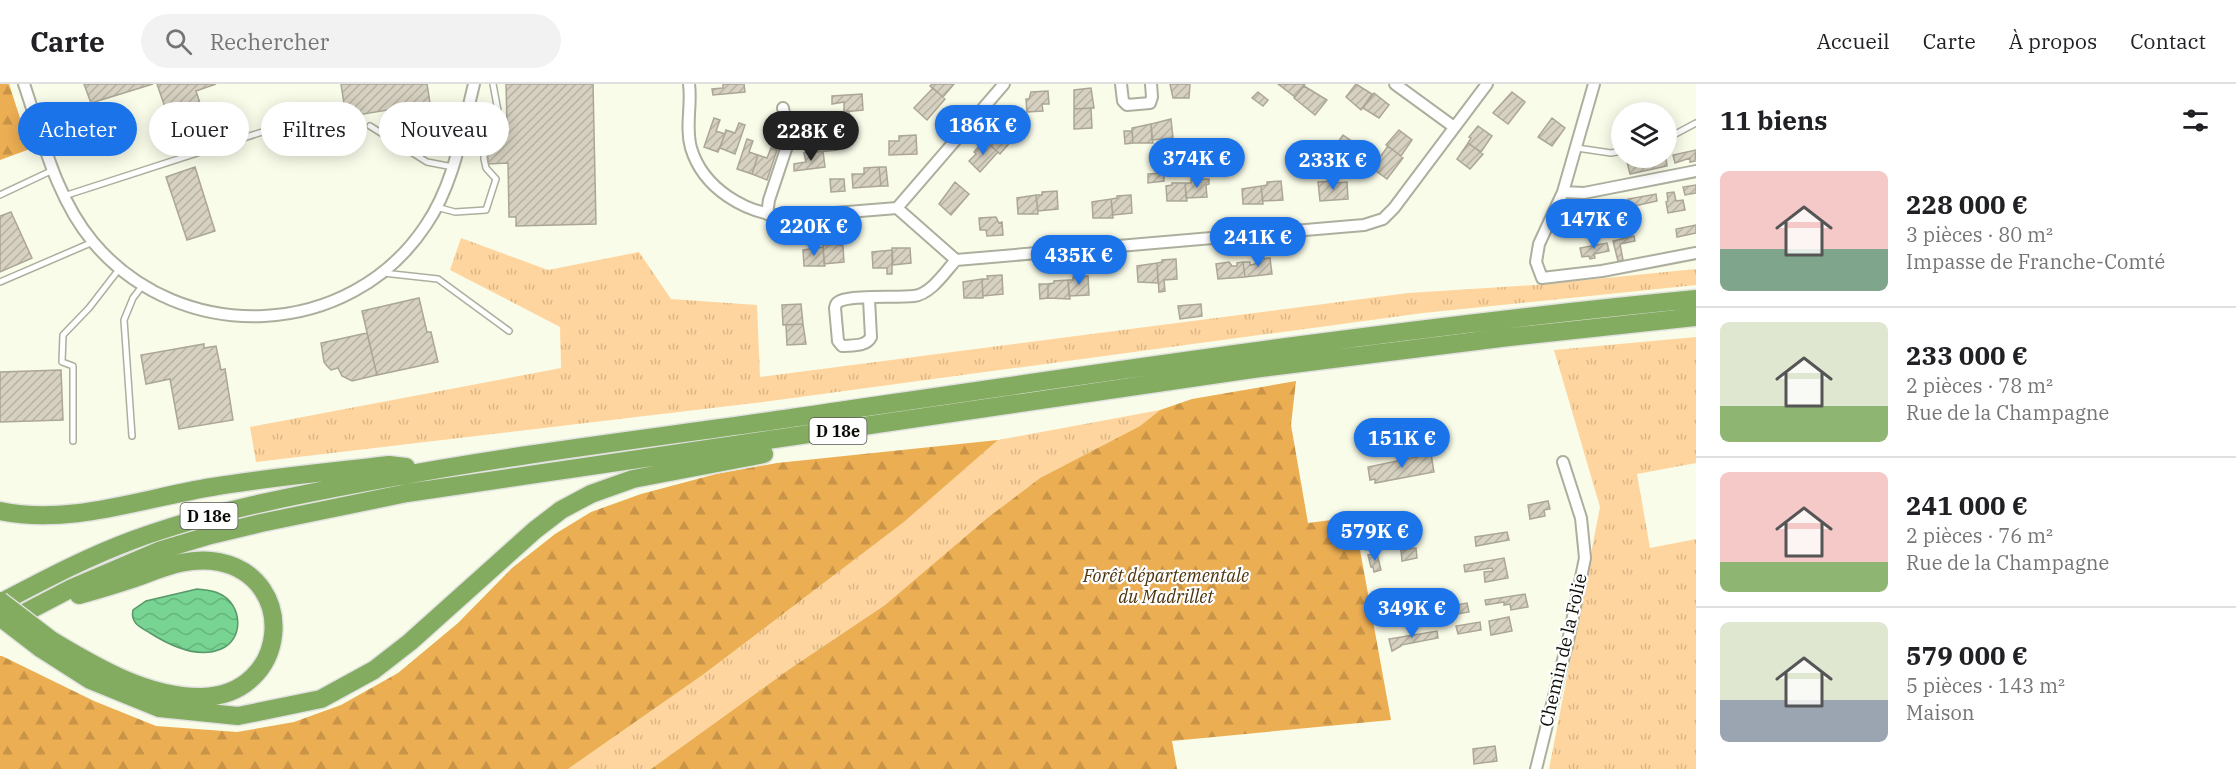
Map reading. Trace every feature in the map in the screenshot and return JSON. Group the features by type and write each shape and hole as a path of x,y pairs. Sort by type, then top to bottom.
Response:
{"highway":[{"name":"D 18e","path":"0,602 76,563 188,522 281,499 432,470 1247,351 1507,318 1696,299"},
{"name":"D 18e","path":"0,626 114,569 161,550 261,523 407,493 1253,369 1501,338 1696,317"},
{"path":"0,602 90,680 159,708 238,716 321,699 374,670 410,642 535,530 571,504 633,479 771,453 808,436"},
{"path":"0,511 36,514 76,513 266,479 389,465 432,470"},
{"path":"0,617 46,644 113,675 161,693 203,697 219,695 240,687 257,675 267,661 272,648 273,618 262,588 237,567 218,562 194,560 167,565 136,578 25,612"}],"street":[{"path":"24,84 64,196 93,242 142,285 187,307 223,314 263,316 296,314 331,303 363,287 399,260 426,225 447,187 474,84"},
{"path":"689,84 688,128 691,148 702,173 722,193 750,208 767,214 787,216 897,208 1005,84"},
{"path":"1121,84 1122,101 1127,105 1150,103 1151,84"},
{"path":"1395,84 1454,127"},
{"path":"869,299 871,337 869,341 842,346 837,340 836,304 841,301 869,299 917,296 927,291 956,260 1364,225 1383,219 1394,208 1487,84"},
{"path":"1594,84 1563,192 1539,244 1536,262 1542,278 1602,271 1696,253"},
{"path":"767,214 769,200 789,140 783,108"},
{"path":"1563,192 1584,193 1696,171"},
{"path":"897,208 956,260"},
{"name":"Chemin de la Folie","path":"1536,769 1569,636 1584,558 1581,518 1563,462"}],"lane":[{"path":"436,207 455,212 486,210 496,179 486,168 484,159 484,120 498,111 493,84"},
{"path":"1677,133 1696,123"},
{"path":"370,126 427,162 453,167"},
{"path":"64,196 261,132"},
{"path":"1576,148 1611,153"},
{"path":"0,195 53,170"},
{"path":"0,282 93,242"},
{"path":"73,441 73,366 62,362 63,335 89,308 120,268"},
{"path":"381,273 438,279 509,331"},
{"path":"132,436 124,320 133,298 142,285"}],"green space":[{"path":"0,84 9,84 18,112 18,153 0,160"},
{"path":"461,238 548,270 639,252 671,299 757,305 760,377 1408,293 1535,285 1696,269 1696,285 1423,313 763,402 256,462 250,427 561,368 560,327 450,270"},
{"path":"1696,337 1696,463 1637,474 1650,548 1696,539 1696,769 1549,769 1600,507 1554,350"},
{"name":"Forêt départementale du Madrillet","path":"1296,381 1291,425 1308,523 1354,517 1391,720 1172,741 1177,769 651,769 791,668 885,605 986,519 1040,478 1140,426 1160,410 1192,399"},
{"path":"1160,410 1140,426 1040,478 986,519 885,605 791,668 651,769 568,769 704,674 904,522 998,440"},
{"path":"998,440 904,522 704,674 568,769 0,769 0,656 94,701 156,726 237,732 294,722 341,705 398,673 458,623 512,568 555,534 591,512 641,494 716,474 777,463"}],"water":[{"path":"197,589 220,594 233,605 238,622 237,630 229,644 221,649 203,652 184,649 158,638 139,627 134,621 133,610 146,601"}],"building":[{"path":"84,84 153,84 94,102 91,102"},
{"path":"157,84 216,84 196,91 200,102 163,102"},
{"path":"341,84 427,84 430,102 379,102 379,112 367,114 367,102 344,102"},
{"path":"506,84 593,84 596,224 516,226 516,217 509,217 508,163 488,164 488,156 509,156 509,102 506,102"},
{"path":"723,84 744,84 745,92 713,95 712,89 723,88"},
{"path":"932,84 954,84 943,97 930,86"},
{"path":"1170,84 1190,84 1189,98 1173,98"},
{"path":"1278,84 1305,84 1295,97"},
{"path":"1356,84 1372,94 1361,110 1346,97"},
{"path":"1304,86 1327,100 1315,115 1294,98"},
{"path":"933,88 945,99 927,120 914,108"},
{"path":"1091,88 1094,108 1074,109 1074,90"},
{"path":"1048,91 1049,104 1042,104 1043,111 1027,112 1026,99 1029,99 1031,92"},
{"path":"1258,92 1268,100 1263,106 1252,98"},
{"path":"1512,92 1525,102 1508,124 1493,113"},
{"path":"1374,93 1389,105 1379,118 1363,108"},
{"path":"862,94 863,110 844,112 844,102 832,104 832,96"},
{"path":"1091,108 1092,128 1074,129 1074,109"},
{"path":"849,111 851,130 814,134 813,126 831,124 829,113"},
{"path":"714,118 720,120 716,131 725,134 718,152 704,147"},
{"path":"1552,118 1565,128 1552,146 1538,137"},
{"path":"1171,119 1173,138 1152,140 1151,124"},
{"path":"1004,120 1018,133 1000,154 988,143"},
{"path":"739,123 745,125 735,154 720,148 726,130 735,133"},
{"path":"1151,124 1153,143 1133,143 1132,128"},
{"path":"1478,126 1492,136 1481,152 1468,143 1471,138 1469,137"},
{"path":"1399,130 1412,140 1401,156 1386,145"},
{"path":"1124,131 1132,131 1133,143 1125,144"},
{"path":"835,132 837,150 818,152 817,141 800,143 799,135"},
{"path":"916,135 917,154 889,155 889,141 899,141 899,136"},
{"path":"1343,135 1359,146 1349,161 1333,149"},
{"path":"747,139 753,141 749,152 758,155 752,174 737,169"},
{"path":"984,140 998,152 980,172 969,161"},
{"path":"1468,143 1483,154 1470,169 1457,159"},
{"path":"1388,146 1403,158 1387,179 1372,168"},
{"path":"771,148 777,150 767,180 752,174 758,155 767,158"},
{"path":"1696,150 1695,161 1690,162 1690,158 1677,162 1677,154"},
{"path":"823,151 825,167 794,171 794,164 806,162 804,153"},
{"path":"195,167 215,231 187,240 166,177"},
{"path":"879,167 886,167 888,186 881,186"},
{"path":"879,167 881,186 853,188 852,174 864,174 864,168"},
{"path":"1628,168 1658,168 1630,174"},
{"path":"1164,173 1164,181 1148,183 1148,174"},
{"path":"830,179 844,179 845,191 831,192"},
{"path":"1209,179 1209,184 1206,185 1207,197 1186,198 1185,183 1191,183 1191,180"},
{"path":"1281,181 1283,200 1263,201 1261,186 1267,185 1267,182"},
{"path":"1335,181 1335,183 1347,182 1348,199 1320,201 1318,182"},
{"path":"955,182 969,194 951,215 939,204"},
{"path":"1172,183 1185,183 1187,201 1167,201 1166,186"},
{"path":"1696,185 1696,193 1685,195 1683,187"},
{"path":"1261,186 1263,204 1243,204 1242,189"},
{"path":"1057,191 1058,209 1038,211 1036,195 1042,195 1042,192"},
{"path":"1674,192 1676,201 1683,200 1685,210 1668,213 1667,193"},
{"path":"1656,194 1657,201 1630,207 1628,199"},
{"path":"1036,195 1038,214 1018,214 1017,198"},
{"path":"1131,195 1132,213 1113,215 1111,199"},
{"path":"1111,199 1113,218 1093,218 1092,202"},
{"path":"1618,201 1620,209 1598,213 1596,205"},
{"path":"11,212 32,258 0,272 0,216"},
{"path":"1595,213 1596,218 1603,216 1605,225 1579,231 1576,216"},
{"path":"996,217 999,223 1002,222 1003,235 987,236 986,230 980,230 979,218"},
{"path":"1696,225 1696,233 1677,237 1676,229"},
{"path":"1634,236 1635,241 1620,244 1623,260 1618,261 1613,241"},
{"path":"1607,243 1609,251 1594,254 1595,258 1582,257 1580,248"},
{"path":"823,245 843,246 844,262 824,264"},
{"path":"823,247 825,266 804,266 803,250"},
{"path":"892,248 910,248 911,263 893,265"},
{"path":"892,250 892,274 887,274 887,268 873,268 872,252"},
{"path":"1270,258 1272,274 1245,277 1243,262 1250,262 1250,265 1255,264 1257,259"},
{"path":"1176,259 1177,279 1164,280 1165,291 1159,292 1157,263 1162,260"},
{"path":"1229,262 1232,266 1237,266 1237,263 1243,262 1245,277 1218,279 1216,264"},
{"path":"1157,263 1158,283 1138,282 1137,266"},
{"path":"1002,275 1003,294 983,296 982,279 988,279 987,276"},
{"path":"1088,276 1089,295 1069,296 1068,280 1073,280 1073,277"},
{"path":"982,279 983,298 964,298 963,282"},
{"path":"1068,280 1070,299 1048,298 1048,284"},
{"path":"1039,284 1048,284 1048,298 1040,299"},
{"path":"419,298 427,332 431,332 438,362 377,375 362,311"},
{"path":"801,304 803,324 783,325 782,305"},
{"path":"1201,304 1202,316 1180,319 1178,306"},
{"path":"803,324 806,344 787,345 786,325"},
{"path":"367,333 377,375 352,381 342,376 338,368 331,370 324,362 321,343"},
{"path":"204,344 204,348 216,346 221,370 225,369 233,420 179,429 170,379 146,384 141,355"},
{"path":"61,370 63,420 0,422 0,372"},
{"path":"1431,454 1434,472 1375,483 1375,479 1370,480 1368,467"},
{"path":"1548,501 1550,509 1544,510 1545,516 1530,519 1528,505"},
{"path":"1375,532 1378,548 1366,550 1363,534"},
{"path":"1507,532 1509,540 1476,546 1475,537"},
{"path":"1416,548 1417,558 1402,561 1401,550"},
{"path":"1377,554 1381,570 1374,572 1368,555"},
{"path":"1504,558 1508,578 1485,582 1484,572 1493,571 1492,568 1465,572 1464,565"},
{"path":"1525,594 1528,607 1511,610 1510,604 1504,605 1504,602 1486,605 1485,600"},
{"path":"1467,603 1469,612 1452,615 1450,606"},
{"path":"1509,617 1512,631 1491,635 1489,621"},
{"path":"1480,622 1481,630 1458,634 1456,626"},
{"path":"1437,631 1438,638 1401,645 1392,651 1389,639"},
{"path":"1495,746 1497,761 1474,764 1473,749"}]}
